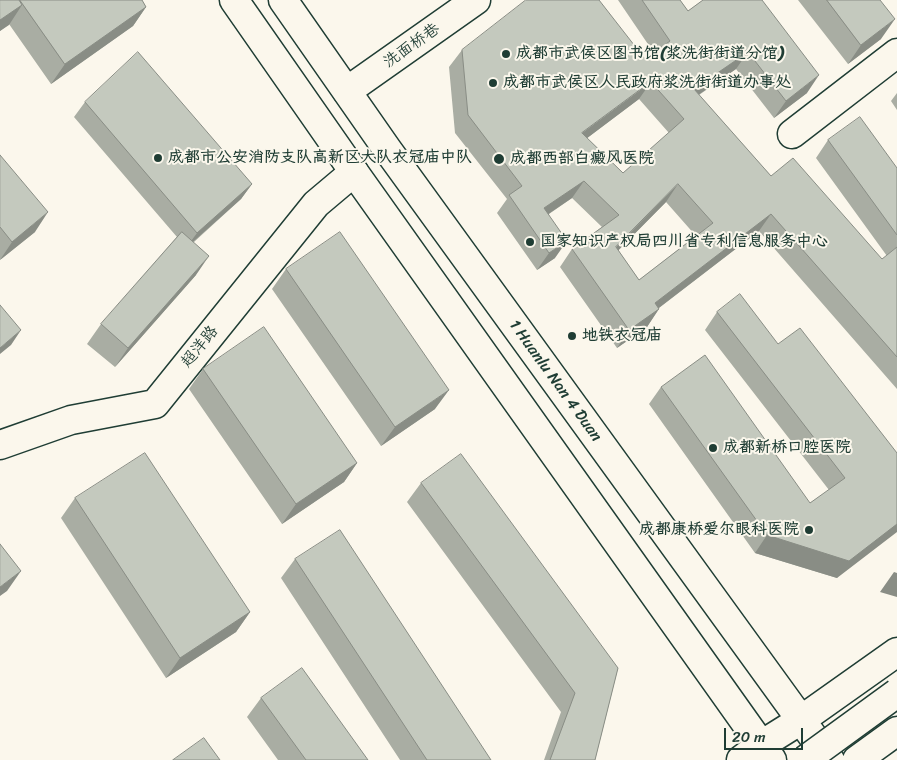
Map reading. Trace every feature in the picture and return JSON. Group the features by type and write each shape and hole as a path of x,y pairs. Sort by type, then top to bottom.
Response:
{"main road":[{"path":"234,0 758,755 801,720 897,652"},
{"name":"1 Huanlu Nan 4 Duan","path":"283,0 387,149 830,760"},
{"name":"洗面桥巷","path":"347,91 476,0"},
{"path":"792,134 897,53"},
{"name":"超洋路","path":"0,445 71,420 154,404 316,204 354,172"},
{"path":"805,760 897,693"},
{"path":"857,760 897,731"}],"building":[{"path":"0,0 19,0 22,5 0,20"},
{"path":"20,0 142,0 146,7 65,64"},
{"path":"526,0 599,0 645,59 670,41 642,0 680,0 688,11 703,0 762,0 819,75 786,101 748,52 694,89 771,176 793,158 882,259 897,247 897,357 771,214 655,303 659,309 629,330 572,249 619,215 584,181 544,208 567,241 549,253 509,195 522,186 468,115 462,50","holes":["651,82 684,119 623,173 582,133","678,184 713,223 639,280 616,247"]},
{"path":"827,0 880,0 895,19 861,45"},
{"name":"成都市公安消防支队高新区大队衣冠庙中队","path":"138,52 252,184 197,233 85,102"},
{"path":"860,117 897,168 897,235 828,140"},
{"path":"0,155 48,212 12,242 0,227"},
{"path":"182,232 209,256 128,348 101,324"},
{"path":"340,232 449,390 395,427 286,269"},
{"path":"740,294 778,344 800,328 897,453 897,524 849,561 767,535 661,387 705,355 810,503 845,478 717,312"},
{"path":"0,305 21,330 0,348"},
{"path":"264,327 357,463 296,504 203,369"},
{"path":"145,453 250,612 180,658 75,498"},
{"path":"461,454 618,668 595,760 550,760 575,693 421,483"},
{"path":"340,530 491,760 427,760 295,559"},
{"path":"0,544 21,571 0,587"},
{"path":"302,668 368,760 306,760 261,698"},
{"path":"204,738 220,760 173,760"}],"place":[{"name":"成都市武侯区图书馆(浆洗街街道分馆)","path":"506,54"},
{"name":"成都市武侯区人民政府浆洗街街道办事处","path":"493,83"},
{"name":"成都市公安消防支队高新区大队衣冠庙中队","path":"158,158"},
{"name":"成都西部白癜风医院","path":"499,159"},
{"name":"国家知识产权局四川省专利信息服务中心","path":"530,242"},
{"name":"地铁衣冠庙","path":"572,336"},
{"name":"成都新桥口腔医院","path":"713,448"},
{"name":"成都康桥爱尔眼科医院","path":"809,530"}]}
